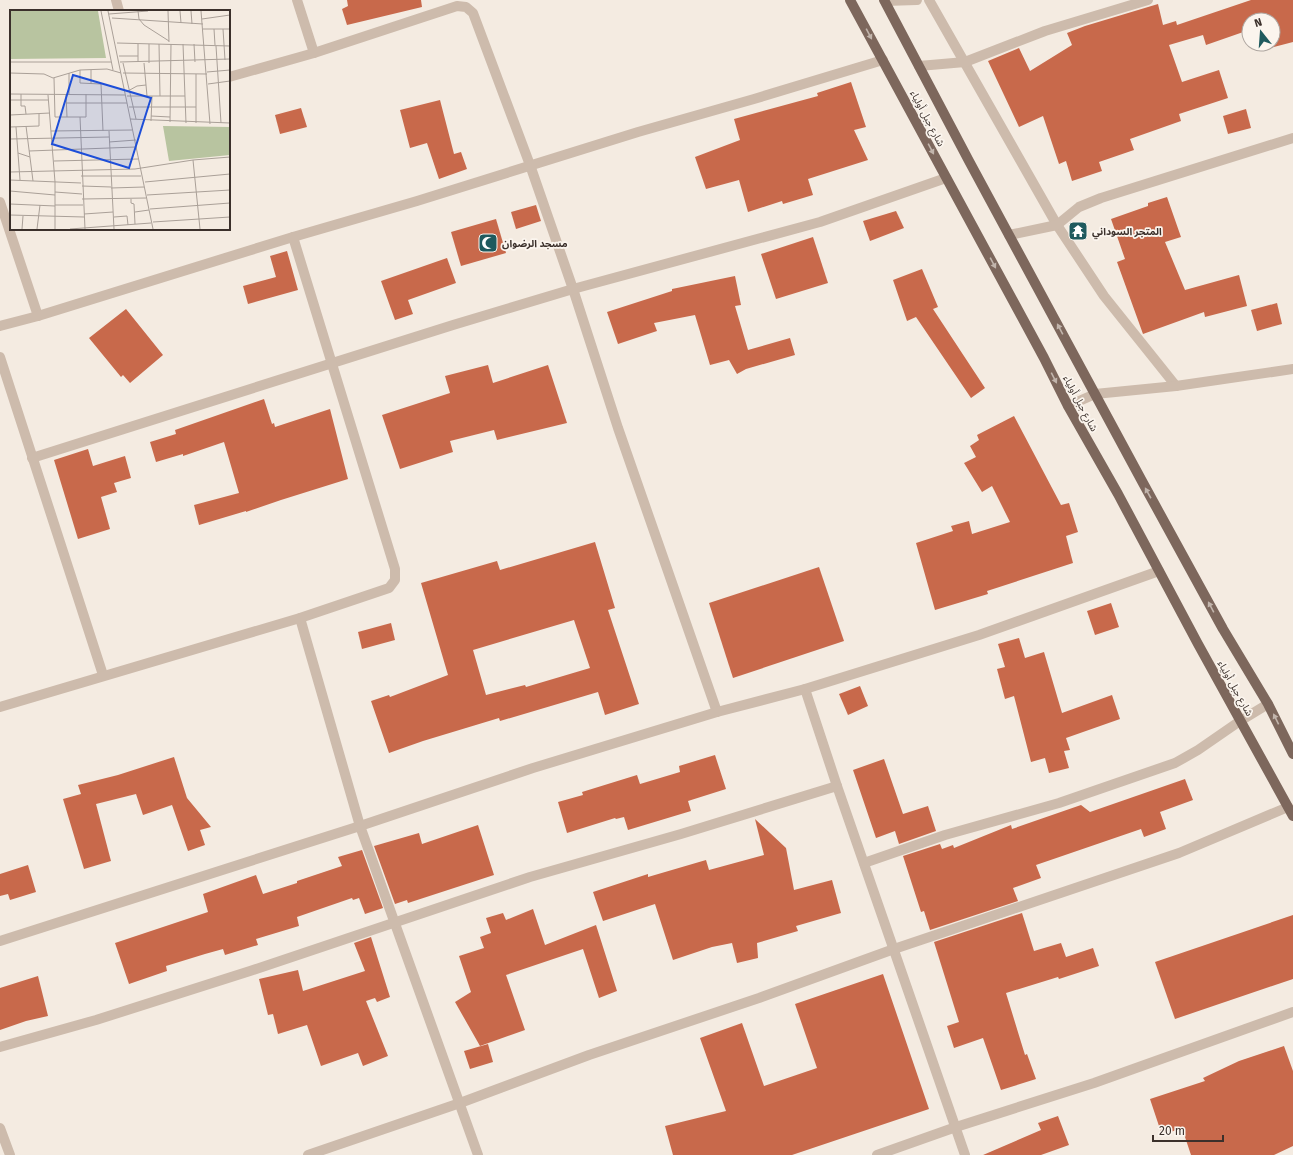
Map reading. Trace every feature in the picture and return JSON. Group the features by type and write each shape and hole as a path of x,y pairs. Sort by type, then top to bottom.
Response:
{"main road":[{"name":"شارع جبل أولياء","path":"850,0 1044,358 1068,406 1118,494 1240,721 1291,812"},
{"name":"شارع جبل أولياء","path":"885,1 969,161 1095,394 1223,629 1268,704 1293,754"}],"street":[{"path":"116,0 119,10"},
{"path":"297,0 314,53"},
{"path":"885,1 917,0"},
{"path":"929,0 1057,225 1104,296 1176,386"},
{"path":"919,66 965,62 1046,31 1148,0"},
{"path":"230,77 314,53 458,6 466,7 473,13 530,165 573,289 618,428 717,712"},
{"path":"0,326 38,316 530,165 882,60"},
{"path":"1009,235 1057,225 1079,207 1101,198 1293,138"},
{"path":"32,458 453,325 573,289 820,222 946,178"},
{"path":"0,202 38,316"},
{"path":"0,707 103,675 300,618 389,588 396,580 395,569 293,237"},
{"path":"0,356 103,675"},
{"path":"1068,406 1095,394 1176,386 1293,369"},
{"path":"0,941 360,826 533,768 717,712 806,689 979,635 1159,571"},
{"path":"300,618 360,826 478,1155"},
{"path":"806,689 837,786 965,1155"},
{"path":"864,863 946,835 1059,803 1175,763 1198,750 1268,704"},
{"path":"0,1047 96,1020 530,877 681,834 837,786"},
{"path":"308,1155 460,1103 589,1055 759,998 894,949 1179,853 1291,812"},
{"path":"877,1155 956,1127 1094,1083 1293,1012"},
{"path":"0,1128 10,1155"}],"building":[{"path":"347,0 421,0 422,7 347,25 342,9 348,6"},
{"path":"1251,0 1293,0 1293,42 1281,45 1281,12 1241,12 1241,33 1206,45 1203,35 1169,45 1182,82 1219,70 1228,98 1179,114 1181,121 1130,139 1134,150 1099,162 1102,171 1072,181 1066,161 1059,164 1043,116 1019,127 988,61 1019,48 1030,71 1072,45 1067,33 1085,26 1158,4 1163,25 1176,21 1177,25"},
{"path":"851,82 866,127 854,130 868,160 808,179 813,195 783,204 782,201 748,212 739,180 706,189 695,157 740,140 734,119 818,96 817,93"},
{"path":"440,100 454,154 461,152 467,169 439,179 427,143 410,148 400,110"},
{"path":"301,108 307,127 280,134 275,115"},
{"path":"1246,109 1251,128 1228,134 1223,116"},
{"path":"1167,197 1181,237 1165,242 1185,290 1239,275 1247,306 1205,317 1204,312 1143,334 1117,262 1125,259 1111,219 1148,206 1148,203"},
{"path":"536,205 541,221 516,229 511,212"},
{"path":"896,211 904,228 870,241 863,221"},
{"path":"496,219 506,253 461,266 451,232"},
{"path":"813,237 828,283 776,299 761,254"},
{"path":"287,251 298,290 248,304 243,286 276,277 270,256"},
{"path":"447,258 456,283 408,300 413,314 395,320 381,281"},
{"path":"922,269 938,307 933,309 985,388 971,398 916,317 907,321 893,280"},
{"path":"735,276 741,305 735,306 748,350 790,338 795,355 746,369 737,374 729,360 710,365 695,315 654,323 657,331 618,344 607,312 672,291 672,289"},
{"path":"1277,303 1282,324 1257,331 1251,310"},
{"path":"126,309 163,355 130,383 123,375 121,377 89,338"},
{"path":"488,365 493,383 548,365 567,423 497,440 494,430 450,441 453,452 400,469 382,415 450,393 445,376"},
{"path":"264,399 272,424 274,423 275,427 330,409 348,479 246,512 199,525 194,505 239,493 224,442 183,456 183,454 156,462 150,442 176,434 175,430"},
{"path":"1014,416 1061,505 1069,503 1078,532 1066,536 1073,563 987,591 988,594 935,610 916,543 953,531 951,526 969,521 972,534 1010,522 992,486 982,492 964,463 976,457 970,446 979,440 977,435"},
{"path":"88,449 93,466 125,456 131,478 114,483 117,492 101,497 110,529 78,539 54,460"},
{"path":"595,542 615,608 608,610 639,704 605,715 598,692 500,721 499,718 389,753 371,701 389,695 390,697 448,675 421,583 497,561 500,570","holes":["574,620 590,668 526,687 525,685 486,695 473,650"]},
{"path":"819,567 844,641 733,678 709,603"},
{"path":"1111,603 1119,627 1095,635 1087,611"},
{"path":"391,623 395,640 362,649 358,632"},
{"path":"1019,638 1025,658 1044,652 1062,713 1112,695 1120,719 1066,738 1070,750 1064,751 1069,768 1049,773 1045,758 1031,762 1014,696 1005,699 997,669 1005,667 998,644"},
{"path":"860,686 868,706 848,715 839,694"},
{"path":"715,755 726,789 688,801 691,811 628,830 624,817 615,818 567,833 558,802 583,795 582,792 637,775 640,784 680,772 679,766"},
{"path":"174,757 187,798 211,827 200,830 205,845 188,851 172,805 143,815 136,794 96,804 111,861 84,869 63,799 81,794 78,785 118,775"},
{"path":"884,759 903,814 928,806 936,831 899,844 895,831 876,838 853,770"},
{"path":"1185,779 1193,800 1160,812 1166,829 1144,837 1141,829 1036,865 1041,878 1013,888 1018,901 930,930 924,911 921,912 903,856 940,844 942,849 953,845 954,848 1011,825 1012,829 1081,805 1090,812"},
{"path":"755,819 786,848 794,890 832,880 841,913 796,926 798,931 757,943 758,958 737,963 732,943 712,947 673,960 655,904 603,921 593,892 648,874 648,877 706,860 709,870 764,855"},
{"path":"478,825 494,875 408,903 407,900 395,904 374,846 419,833 422,844"},
{"path":"362,850 383,908 365,914 359,898 353,900 352,898 297,917 299,926 256,939 258,945 225,955 223,949 205,954 166,966 167,971 129,984 115,943 208,912 203,894 256,875 263,894 342,866 338,857"},
{"path":"28,865 36,892 10,900 8,894 0,896 0,874"},
{"path":"533,909 545,945 596,925 617,991 599,998 583,949 506,975 525,1030 480,1046 455,1002 471,992 459,956 484,948 480,937 491,933 486,918 503,913 506,920"},
{"path":"1022,913 1034,951 1061,943 1066,957 1093,948 1099,966 1059,979 1058,977 1006,993 1025,1055 1027,1054 1036,1079 1001,1090 983,1038 954,1048 947,1026 959,1022 934,942"},
{"path":"1293,915 1293,979 1175,1019 1155,962"},
{"path":"371,937 390,997 377,1002 375,998 366,1001 388,1056 363,1066 358,1053 321,1066 307,1025 278,1034 273,1014 268,1015 259,979 298,970 303,991 365,971 354,943"},
{"path":"883,974 929,1109 792,1155 673,1155 665,1126 726,1111 700,1038 742,1023 764,1086 817,1068 795,1004"},
{"path":"38,976 48,1016 26,1021 0,1030 0,988"},
{"path":"488,1044 493,1062 470,1069 464,1051"},
{"path":"1284,1046 1293,1071 1293,1146 1274,1155 1191,1155 1182,1128 1162,1135 1150,1099 1205,1081 1203,1078 1239,1061"},
{"path":"1058,1116 1069,1145 1041,1155 983,1155 1041,1130 1038,1123"}],"place":[{"name":"المتجر السوداني","path":"1078,231"},
{"name":"مسجد الرضوان","path":"488,243"}]}
